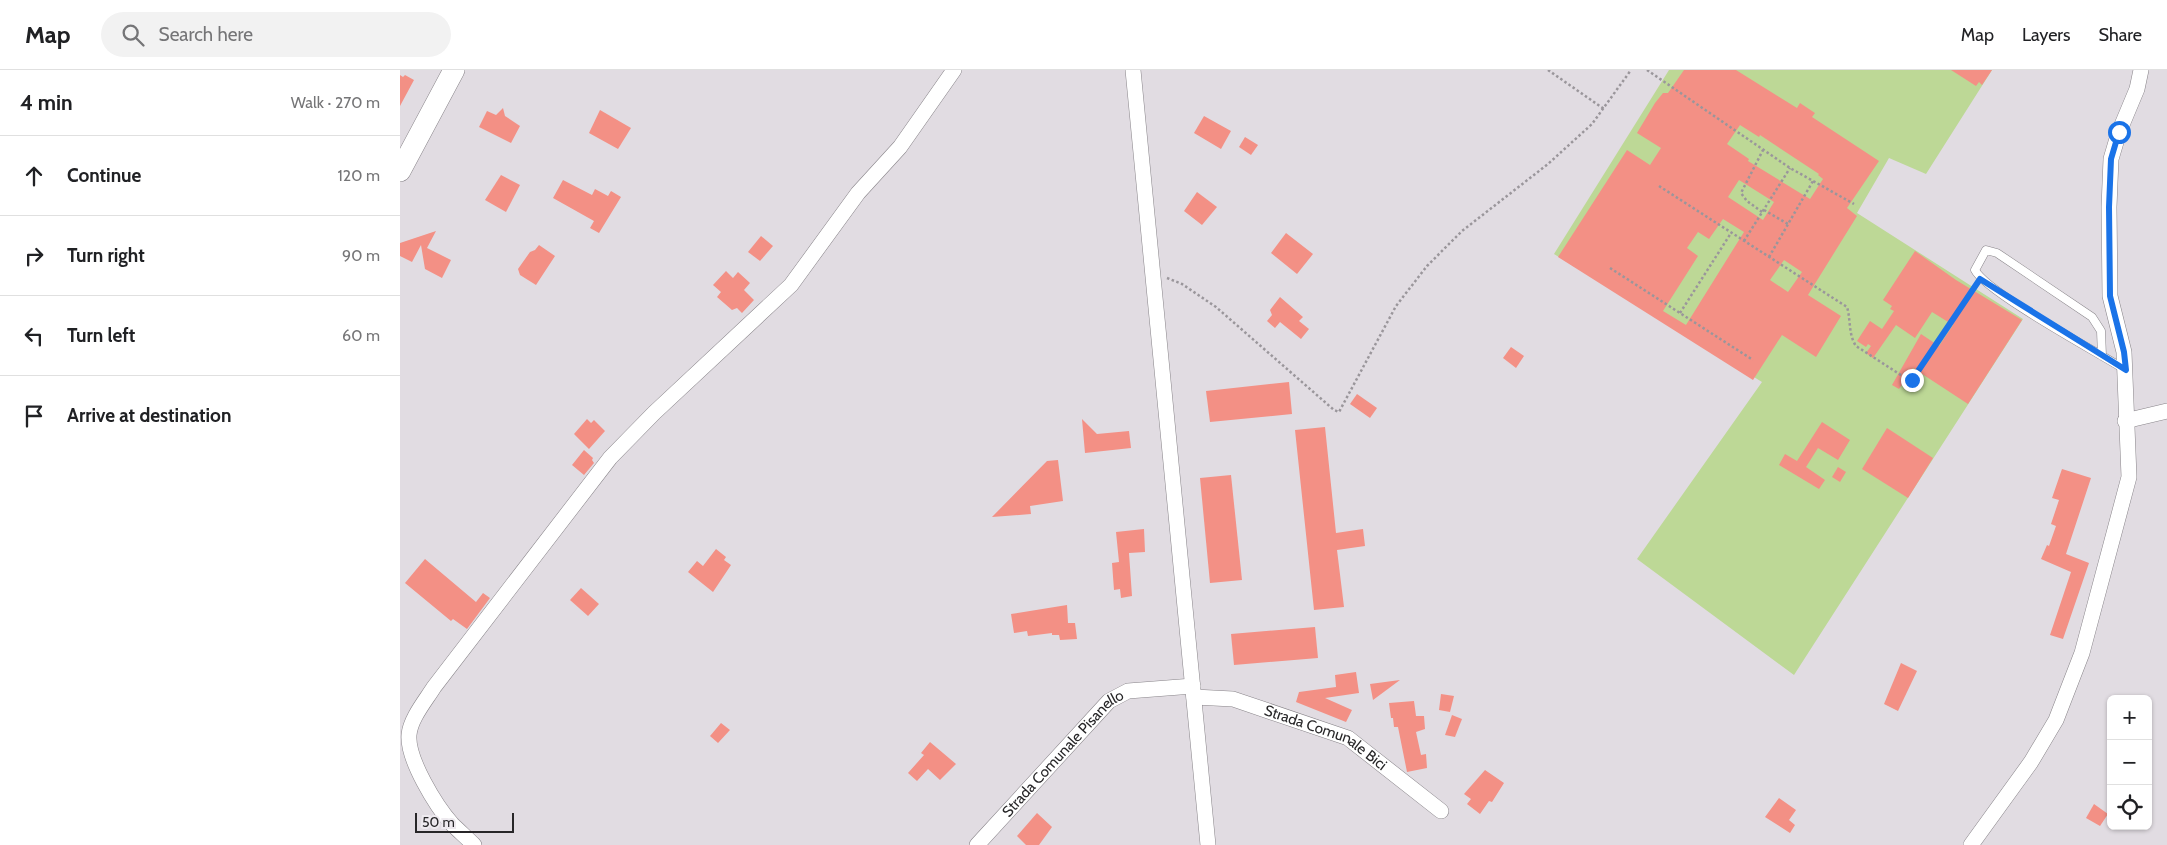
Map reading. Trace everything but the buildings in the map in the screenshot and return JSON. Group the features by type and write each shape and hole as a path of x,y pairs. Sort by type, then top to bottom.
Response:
{"main road":[{"path":"400,172 454,70"}],"street":[{"path":"474,845 451,823 427,787 411,752 409,733 417,714 434,687 610,458 654,413 791,285 858,193 900,147 954,70"},
{"path":"1134,70 1208,845"},
{"path":"1971,845 2031,762 2056,720 2082,653 2129,477 2125,421 2126,370 2124,352 2110,296 2109,207 2111,159 2119,132 2137,89 2141,70"},
{"path":"2125,421 2167,411"},
{"name":"Strada Comunale Pisanello","path":"977,845 1109,701 1128,691 1193,691"},
{"name":"Strada Comunale Bici","path":"1193,691 1233,699 1348,738 1441,811"}],"lane":[{"path":"2102,356 2101,331 2095,320 1997,253 1986,250 1982,254 1975,270 1980,279 2102,356 2126,370"}],"path":[{"path":"1548,70 1604,109"},
{"path":"1154,272 1182,284 1216,308 1334,410 1339,412 1396,306 1427,266 1462,230 1548,164 1592,124 1632,70"},
{"path":"1647,70 1790,168 1854,204"},
{"path":"1763,150 1741,193 1747,201 1788,224"},
{"path":"1744,241 1790,168"},
{"path":"1769,257 1813,181"},
{"path":"1658,186 1847,307 1851,320 1851,338 1856,346 1906,379 1912,380 1980,279"},
{"path":"1680,313 1731,233"},
{"path":"1610,268 1753,360"}],"green space":[{"path":"1669,70 1992,70 1926,174 1889,158 1857,213 2023,319 1794,675 1637,559 1762,382 1554,254"}],"route":[{"path":"1912,380 1980,279 2126,370 2124,352 2110,296 2109,207 2111,159 2119,132"}]}
